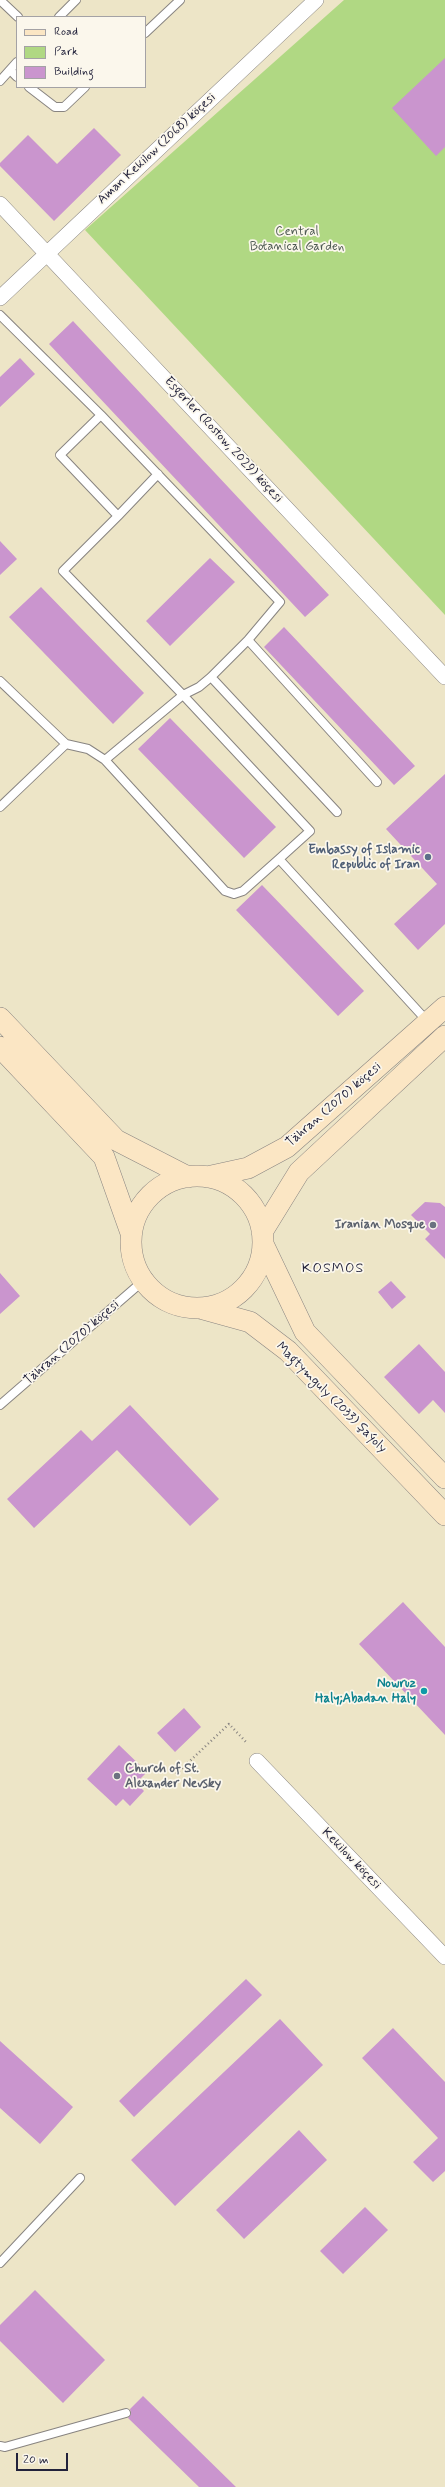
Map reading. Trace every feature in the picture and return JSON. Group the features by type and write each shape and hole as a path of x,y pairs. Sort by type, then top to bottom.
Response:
{"main road":[{"name":"Tähran (2070) köçesi","path":"198,1177 248,1168 287,1147 445,1007"},
{"path":"0,1018 116,1140 198,1177 230,1185 248,1200 259,1221 263,1238 258,1268 244,1289 224,1303 200,1308 174,1304 162,1299 143,1281 133,1258 131,1233 104,1157 0,1048"},
{"name":"Tähran (2070) köçesi","path":"263,1238 299,1172 445,1036"},
{"path":"131,1233 139,1210 146,1200 165,1184 198,1177"},
{"name":"Magtymguly (2033) şaýoly","path":"263,1238 305,1332 445,1478"},
{"name":"Magtymguly (2033) şaýoly","path":"200,1308 250,1322 288,1351 445,1515"}],"street":[{"name":"Aman Kekilow (2068) köçesi","path":"0,298 316,0"},
{"name":"Esgerler (Rostow, 2029) köçesi","path":"0,204 445,677"},
{"name":"Kekilow köçesi","path":"257,1761 445,1957"}],"lane":[{"path":"0,0 17,16"},
{"path":"60,16 76,0"},
{"path":"146,32 180,0"},
{"path":"0,80 16,63"},
{"path":"10,70 16,76"},
{"path":"30,88 55,107 64,107 84,88"},
{"path":"0,314 101,415 279,599 278,605 248,640 199,688 183,695 105,760"},
{"path":"101,415 60,455 118,516"},
{"path":"0,681 66,744 88,749 105,760 225,891 234,894 243,891 310,831 183,695 63,571 158,474"},
{"path":"248,640 377,782"},
{"path":"211,676 337,812"},
{"path":"0,807 66,744"},
{"path":"279,859 428,1023"},
{"name":"Tähran (2070) köçesi","path":"0,1406 143,1281"},
{"path":"0,2263 80,2178"},
{"path":"0,2446 5,2448 126,2413"}],"path":[{"path":"176,1774 229,1724 247,1743"}],"green space":[{"name":"Central Botanical Garden","path":"344,0 445,0 445,615 85,230"}],"building":[{"path":"445,58 445,147 436,156 392,108"},
{"path":"94,128 121,155 54,221 0,166 0,163 28,135 57,164"},
{"path":"73,321 329,595 305,617 49,344"},
{"path":"20,358 35,374 0,407 0,377"},
{"path":"0,541 17,559 0,575"},
{"path":"210,558 235,582 170,646 146,621"},
{"path":"41,587 144,693 113,724 9,617"},
{"path":"284,627 415,766 394,785 264,647"},
{"path":"170,718 276,827 244,858 138,749"},
{"name":"Embassy of Islamic Republic of Iran","path":"445,774 445,924 418,950 394,924 437,884 386,829"},
{"path":"262,885 364,991 338,1016 236,910"},
{"name":"Iranian Mosque","path":"425,1202 440,1203 445,1207 445,1259 425,1239 430,1234 411,1215"},
{"path":"0,1273 20,1296 0,1314"},
{"path":"391,1281 406,1297 392,1309 378,1292"},
{"path":"419,1344 445,1372 445,1413 433,1400 419,1414 384,1377"},
{"path":"130,1405 219,1499 190,1526 117,1450 34,1528 7,1499 81,1430 92,1441"},
{"name":"Nowruz Haly;Abadan Haly","path":"403,1602 445,1647 445,1735 359,1644"},
{"path":"184,1708 201,1727 175,1752 157,1733"},
{"name":"Church of St. Alexander Nevsky","path":"119,1745 147,1772 136,1783 144,1791 130,1806 123,1799 116,1806 87,1779"},
{"path":"246,1979 262,1995 134,2117 119,2101"},
{"path":"280,2019 323,2065 175,2206 131,2160"},
{"path":"393,2028 445,2082 445,2171 433,2182 413,2162 438,2138 362,2058"},
{"path":"0,2041 73,2107 40,2144 0,2108"},
{"path":"299,2130 327,2160 244,2239 216,2210"},
{"path":"365,2207 388,2230 343,2274 320,2251"},
{"path":"35,2290 105,2360 63,2403 0,2341 0,2325"},
{"path":"143,2396 236,2487 199,2487 128,2418 131,2414 130,2409"}],"place":[{"name":"Embassy of Islamic Republic of Iran","path":"428,857"},
{"name":"Iranian Mosque","path":"433,1225"},
{"name":"Nowruz Haly;Abadan Haly","path":"424,1691"},
{"name":"Church of St. Alexander Nevsky","path":"117,1776"}],"district":[{"name":"KOSMOS","path":"333,1269"}]}
